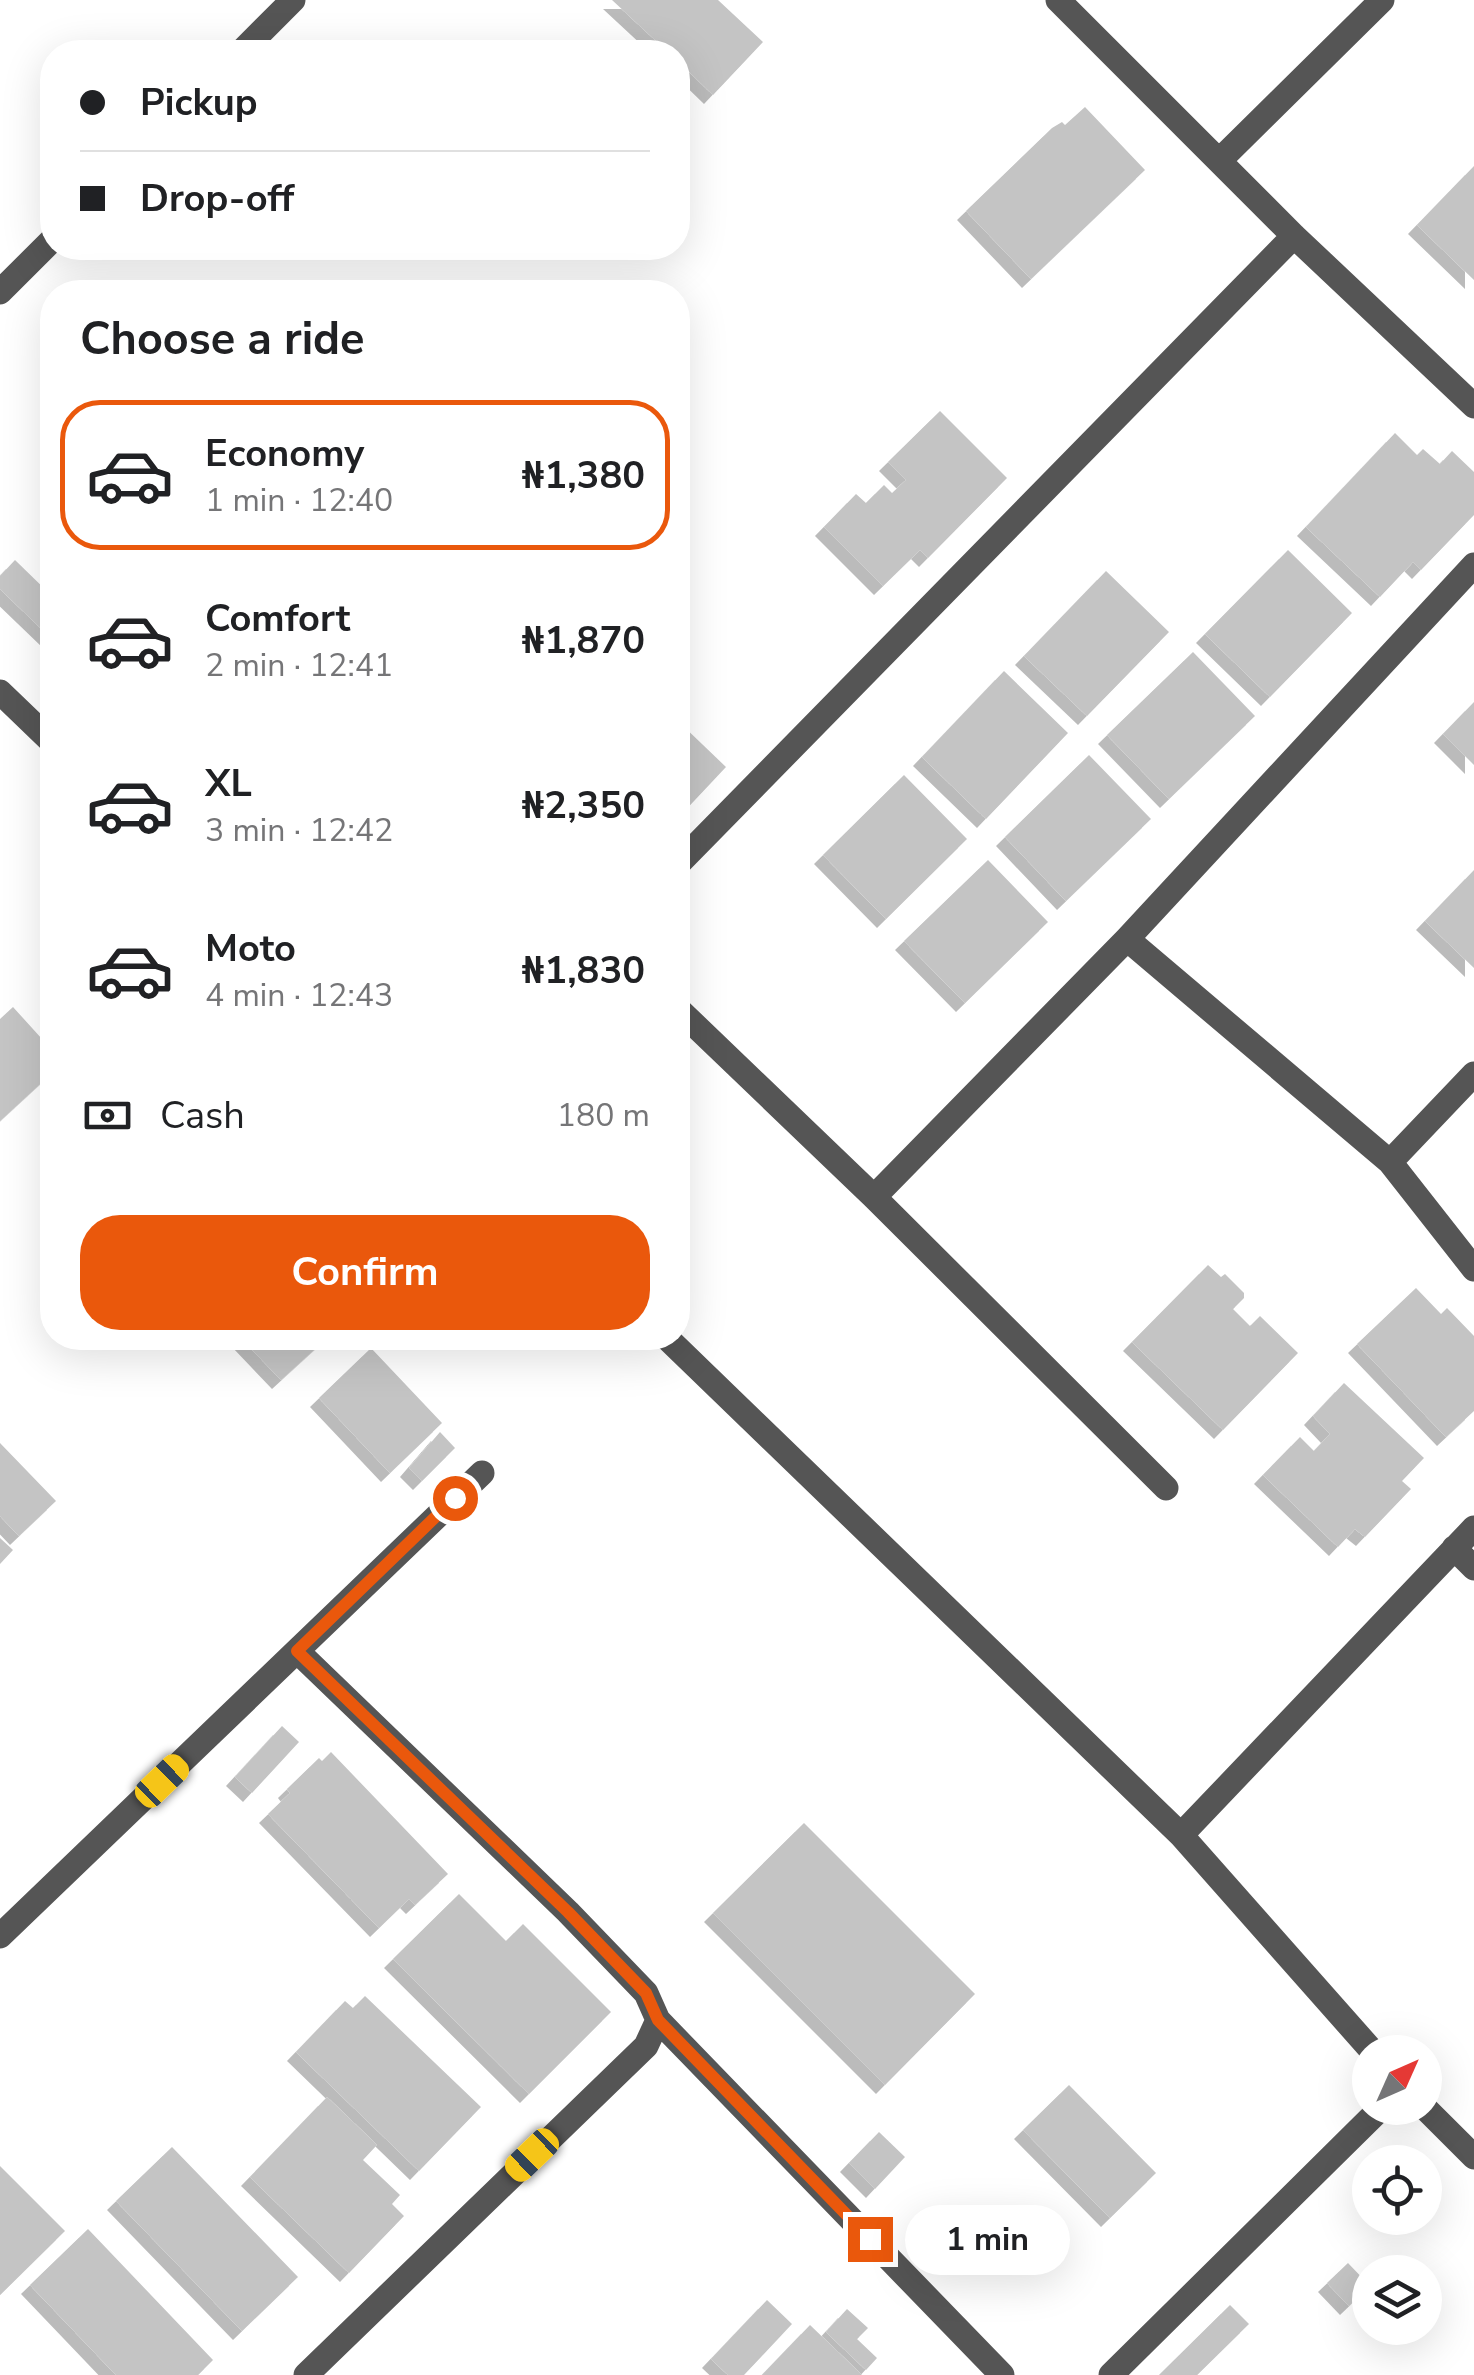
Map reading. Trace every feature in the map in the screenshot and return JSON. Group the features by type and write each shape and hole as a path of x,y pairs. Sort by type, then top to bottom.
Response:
{"street":[{"path":"253,40 294,0"},
{"path":"1058,0 1294,236 1474,406"},
{"path":"1219,162 1382,0"},
{"path":"690,852 1294,236"},
{"path":"0,292 40,252"},
{"path":"874,1196 1127,940 1474,565"},
{"path":"0,692 40,730"},
{"path":"1127,940 1390,1162 1474,1269"},
{"path":"690,1020 874,1196 1166,1488"},
{"path":"1390,1162 1474,1074"},
{"path":"679,1350 1181,1835 1358,2035"},
{"path":"0,1936 482,1472"},
{"path":"1181,1835 1474,1528"},
{"path":"1454,1548 1474,1568"},
{"path":"297,1651 568,1912 646,1993 658,2020 1002,2375"},
{"path":"306,2375 646,2046 658,2020"},
{"path":"1111,2375 1364,2125"},
{"path":"1442,2125 1474,2156"}],"building":[{"path":"612,0 718,0 763,42 713,95 690,73 690,40 655,40"},
{"path":"1085,107 1145,170 1031,279 966,211 1052,128 1062,122 1065,125"},
{"path":"1474,166 1474,280 1417,225"},
{"path":"940,411 1007,478 928,558 920,550 883,586 824,527 856,494 866,503 884,485 892,493 906,480 888,462"},
{"path":"1395,433 1417,455 1423,449 1440,464 1452,451 1474,472 1474,515 1421,570 1413,562 1380,597 1306,527"},
{"path":"1288,550 1352,613 1270,697 1205,634"},
{"path":"15,560 40,584 40,627 0,589 0,576"},
{"path":"1106,571 1169,632 1087,716 1024,656"},
{"path":"1193,652 1255,716 1169,799 1107,735"},
{"path":"1004,671 1068,733 986,819 922,757"},
{"path":"1474,702 1474,765 1443,734"},
{"path":"690,732 726,767 690,805"},
{"path":"1089,755 1151,819 1066,901 1005,837"},
{"path":"904,775 967,839 886,919 823,855"},
{"path":"988,860 1048,922 965,1003 904,941"},
{"path":"1474,870 1474,968 1425,921"},
{"path":"13,1007 40,1037 40,1084 0,1121 0,1019"},
{"path":"1208,1265 1221,1277 1225,1274 1244,1293 1233,1309 1250,1326 1260,1316 1298,1353 1223,1430 1132,1342"},
{"path":"1416,1288 1441,1314 1447,1308 1474,1336 1474,1411 1446,1437 1357,1344"},
{"path":"252,1350 314,1350 281,1380"},
{"path":"373,1350 442,1423 390,1473 319,1398"},
{"path":"1344,1383 1424,1458 1402,1481 1411,1489 1365,1537 1355,1529 1338,1547 1263,1475 1300,1437 1314,1451 1330,1434 1313,1416"},
{"path":"440,1432 455,1448 422,1481 409,1468"},
{"path":"0,1443 56,1501 19,1536 0,1516"},
{"path":"0,1538 13,1550 0,1564"},
{"path":"282,1726 299,1742 252,1793 235,1777"},
{"path":"331,1752 448,1874 415,1905 409,1899 379,1928 268,1814 290,1793 287,1789 319,1758 322,1761"},
{"path":"804,1823 975,1994 885,2085 713,1913"},
{"path":"459,1894 506,1941 523,1924 611,2012 529,2094 393,1959"},
{"path":"365,1996 481,2107 419,2171 296,2052 345,2001 353,2008"},
{"path":"1069,2085 1156,2173 1110,2218 1023,2130"},
{"path":"327,2097 377,2145 363,2160 400,2195 392,2204 404,2216 349,2273 250,2177"},
{"path":"879,2132 905,2157 875,2189 849,2163"},
{"path":"172,2147 298,2277 242,2331 116,2201"},
{"path":"0,2166 65,2231 0,2295"},
{"path":"88,2229 213,2360 198,2375 116,2375 30,2285"},
{"path":"1348,2263 1352,2267 1352,2303 1349,2306 1327,2283"},
{"path":"767,2300 792,2324 744,2375 728,2375 711,2359"},
{"path":"1230,2305 1249,2324 1197,2375 1159,2375"},
{"path":"847,2309 868,2328 857,2339 877,2358 866,2370 826,2332"},
{"path":"810,2325 862,2375 762,2375"}],"route":[{"path":"455,1498 297,1651 568,1912 646,1993 658,2020 870,2239"}]}
